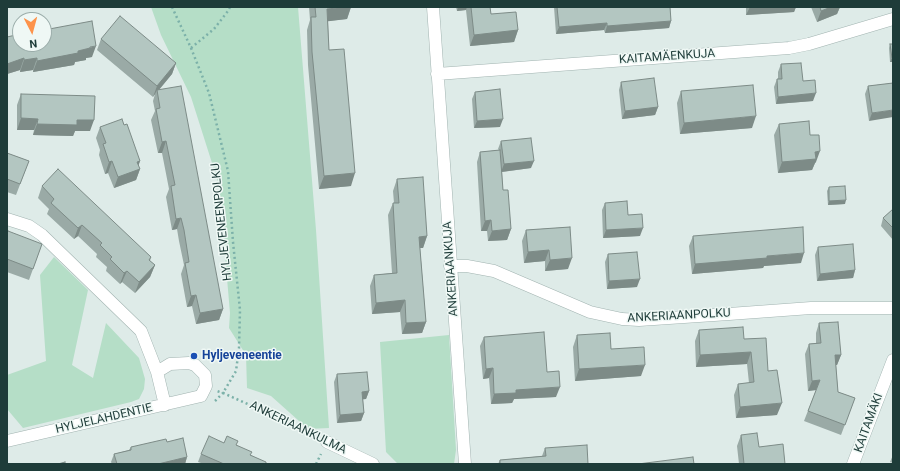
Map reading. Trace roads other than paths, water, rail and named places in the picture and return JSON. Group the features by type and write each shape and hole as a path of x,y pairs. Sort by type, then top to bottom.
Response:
{"street":[{"name":"ANKERIAANKUJA","path":"433,7 465,464"},
{"name":"KAITAMÄENKUJA","path":"437,74 789,48 809,44 893,19"},
{"path":"7,219 29,226 42,235 141,331 157,372 164,405"},
{"name":"ANKERIAANPOLKU","path":"450,266 467,266 494,271 590,312 622,319 639,320 811,308 893,308"},
{"name":"KAITAMÄKI","path":"853,464 893,360"},
{"name":"HYLJELAHDENTIE","path":"7,441 201,396 206,386 205,374 195,365 182,362 170,364 157,372"},
{"name":"ANKERIAANKULMA","path":"327,442 373,464"}],"place":[{"name":"Hyljeveneentie","path":"194,356"}]}
